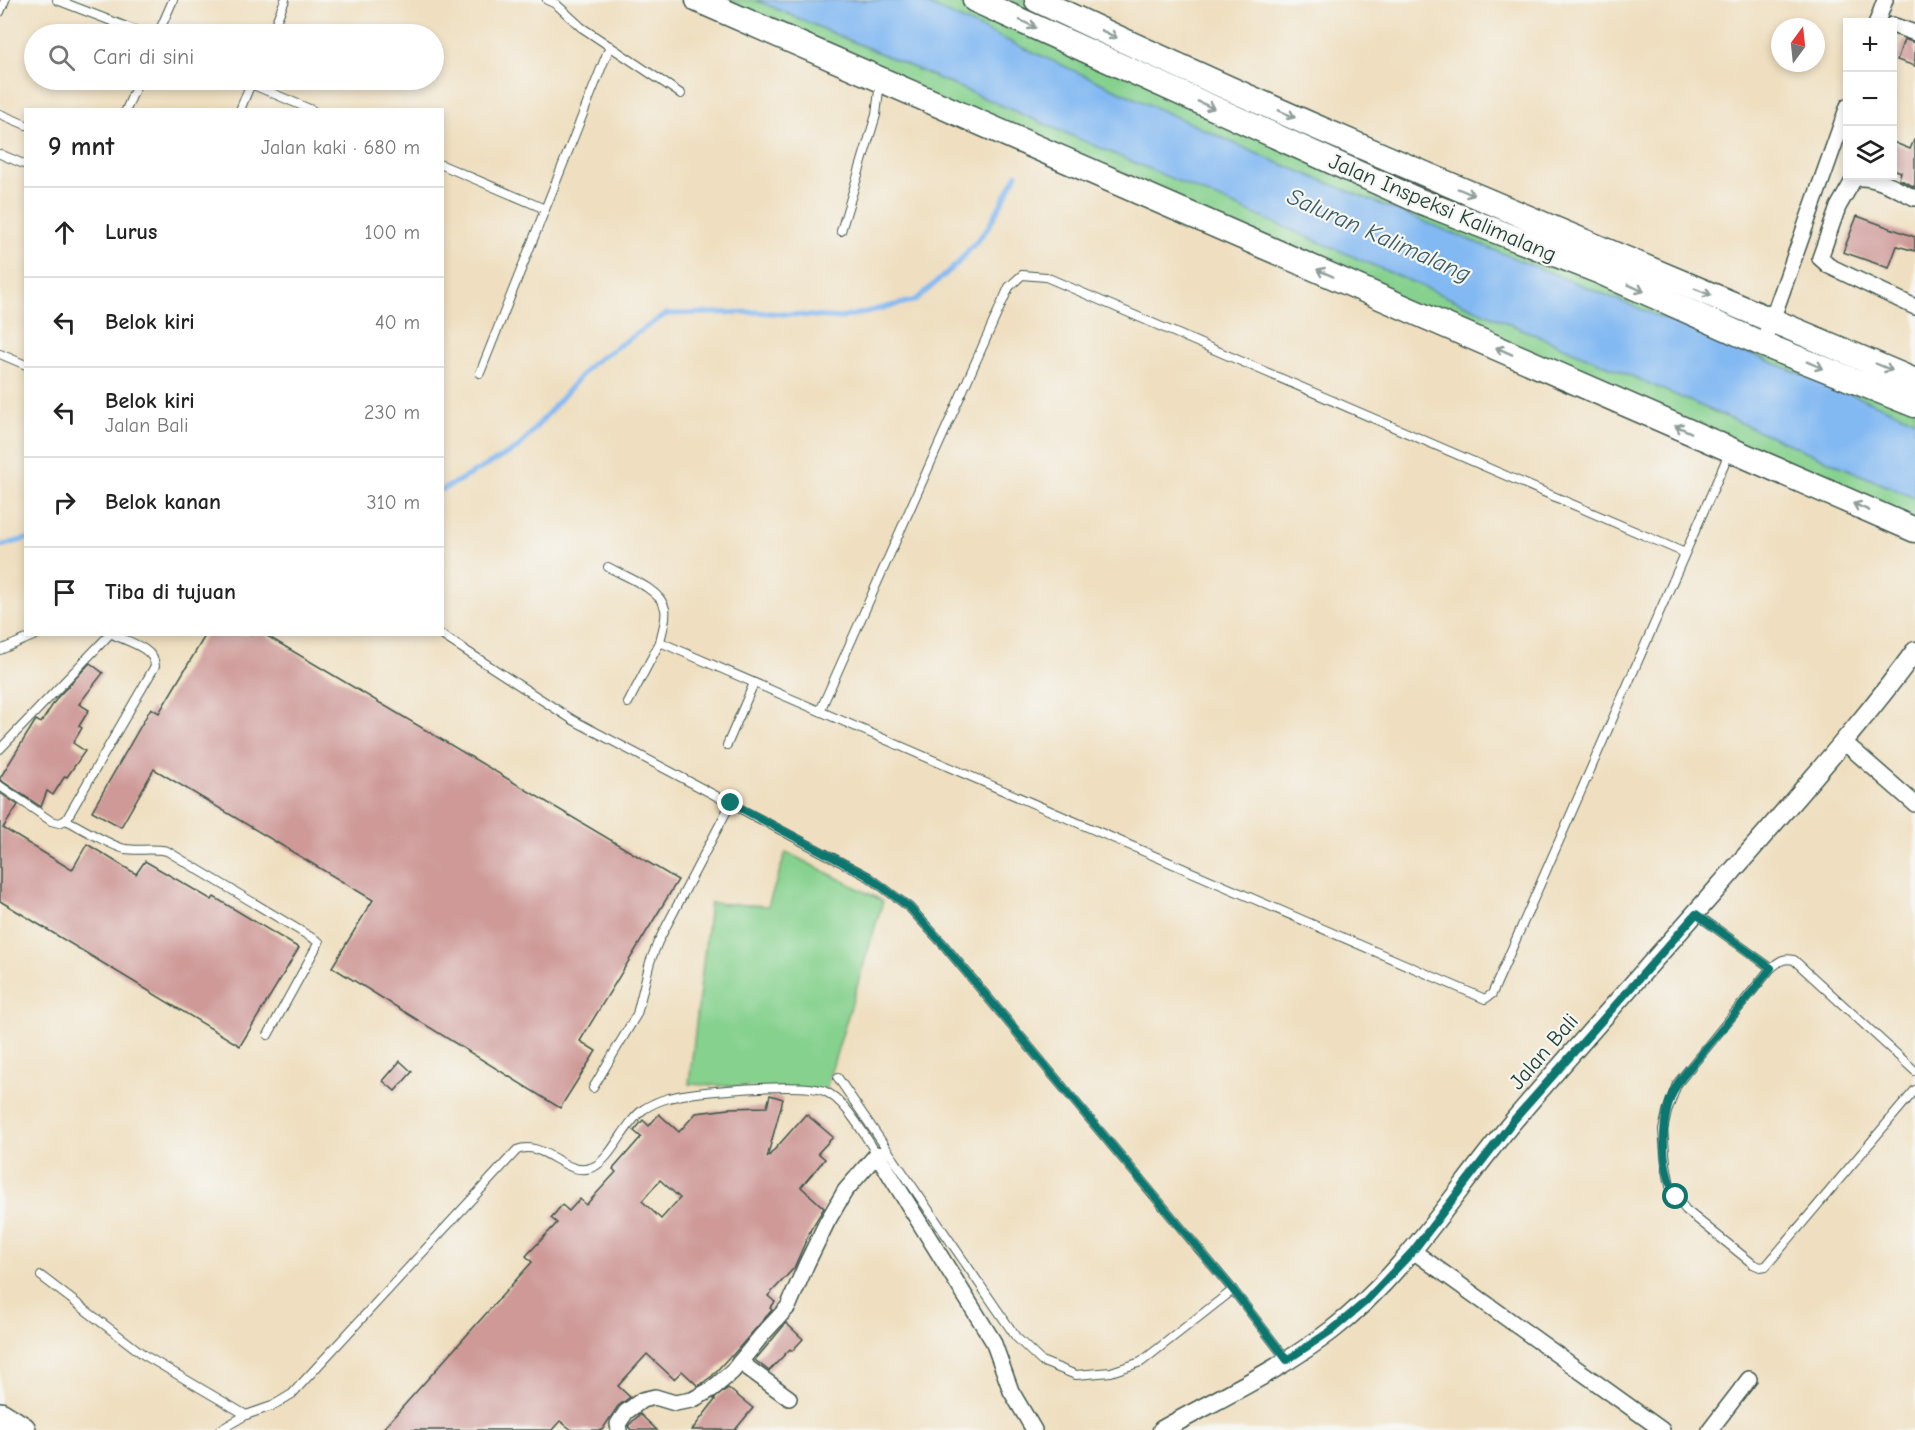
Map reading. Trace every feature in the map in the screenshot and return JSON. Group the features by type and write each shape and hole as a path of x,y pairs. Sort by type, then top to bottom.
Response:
{"highway":[{"path":"0,1416 22,1430"}],"main road":[{"path":"698,0 1915,530"},
{"name":"Jalan Inspeksi Kalimalang","path":"975,0 1138,61 1429,176 1602,261 1762,344 1915,405"},
{"name":"Jalan Inspeksi Kalimalang","path":"1037,0 1138,61 1417,200 1772,320 1915,381"},
{"path":"1417,200 1429,176"}],"street":[{"path":"1880,18 1885,0"},
{"path":"1897,26 1915,33"},
{"path":"1762,344 1843,119"},
{"path":"1915,198 1869,179 1861,177 1854,179 1838,207 1820,258 1829,266 1915,307"},
{"name":"Jalan Bali","path":"1162,1430 1287,1360 1332,1330 1365,1302 1413,1251 1513,1121 1909,670 1915,651"},
{"path":"1844,742 1915,804"},
{"path":"619,1430 618,1424 626,1412 642,1400 655,1397 675,1403 692,1400 712,1389 732,1372 788,1307 827,1222 845,1191 877,1154 993,1341 1011,1391 1034,1430"},
{"path":"1413,1251 1662,1430"},
{"path":"740,1362 789,1398"},
{"path":"1710,1430 1749,1379"}],"lane":[{"path":"0,12 4,0"},
{"path":"57,0 119,24"},
{"path":"162,24 173,0"},
{"path":"275,24 285,0"},
{"path":"547,0 556,4 581,27 681,94"},
{"path":"480,373 610,46"},
{"path":"841,231 876,115 880,79"},
{"path":"127,108 135,90"},
{"path":"241,108 249,90"},
{"path":"269,90 308,108"},
{"path":"0,114 24,124"},
{"path":"0,154 24,164"},
{"path":"444,166 545,209"},
{"path":"820,711 1009,287 1022,274 1046,277 1685,553"},
{"path":"0,354 24,364"},
{"path":"660,642 1485,999 1492,994 1731,450"},
{"path":"608,567 651,590 660,598 665,608 660,642 628,703"},
{"path":"0,650 33,636"},
{"path":"0,749 109,636"},
{"path":"0,786 51,821 59,823 66,820 155,666 155,659 150,653 115,636"},
{"path":"443,636 573,720 868,876 909,907 943,944 1233,1290 1287,1360"},
{"path":"727,745 754,682"},
{"path":"593,1088 637,1014 650,962 658,942 731,803"},
{"path":"66,820 122,848 167,851 319,942 268,1035"},
{"path":"1696,914 1771,968"},
{"path":"1915,1071 1794,960 1786,958 1771,968 1677,1084 1663,1130 1670,1186 1686,1210 1753,1264 1760,1267 1766,1266 1915,1090"},
{"path":"838,1078 1016,1337 1041,1361 1076,1375 1111,1372 1141,1362 1233,1290"},
{"path":"220,1430 292,1394 517,1150 526,1147 536,1148 569,1166 582,1169 594,1167 603,1159 632,1120 654,1103 690,1094 791,1087 824,1090 834,1096 877,1154"},
{"path":"41,1276 144,1355 246,1415"}],"green space":[{"path":"697,0 756,0 1915,498 1915,531"},
{"path":"918,0 1037,0 1429,176 1417,199 1915,405 1915,420 1271,160"},
{"path":"786,852 883,901 825,1091 689,1084 710,903 768,906"}],"water":[{"name":"Saluran Kalimalang","path":"756,0 918,0 1271,160 1915,420 1915,498"}],"building":[{"path":"1904,39 1915,43 1915,66 1897,60"},
{"path":"1915,140 1915,187 1899,179 1901,172 1897,170 1897,144 1910,149"},
{"path":"1857,216 1915,237 1915,251 1897,246 1889,268 1843,252"},
{"path":"205,636 267,636 678,880 580,1041 596,1051 560,1108 332,967 373,900 154,769 121,827 92,811 151,708 159,713"},
{"path":"90,663 103,673 79,704 89,710 79,726 82,728 73,743 85,751 53,795 47,791 41,807 0,778 36,720 41,723 57,698"},
{"path":"0,793 18,805 3,828 72,870 87,844 136,874 145,861 212,900 214,897 299,948 240,1046 0,901"},
{"path":"400,1061 412,1072 395,1091 383,1081"},
{"path":"770,1095 783,1099 767,1158 806,1114 833,1137 818,1153 825,1159 801,1187 824,1208 811,1229 794,1268 768,1296 775,1302 770,1308 772,1310 712,1376 698,1386 682,1371 674,1379 647,1354 618,1386 630,1397 618,1406 602,1430 572,1430 560,1421 552,1430 382,1430 532,1262 526,1256 557,1223 551,1218 562,1205 569,1211 580,1199 586,1205 616,1172 613,1169 641,1137 634,1131 643,1120 649,1126 659,1114 679,1132 696,1113 729,1108 767,1107","holes":["660,1180 680,1198 661,1219 642,1201"]},
{"path":"786,1323 803,1339 769,1371 755,1360"},
{"path":"728,1388 753,1408 735,1430 692,1430 714,1399"},
{"path":"640,1414 657,1430 631,1430 628,1426"}],"waterway":[{"path":"444,489 518,448 591,364 666,314 756,312 841,318 916,300 957,264 988,228 1017,174"},
{"path":"0,546 24,540"}],"route":[{"path":"731,803 868,876 909,907 943,944 1233,1290 1287,1360 1332,1330 1365,1302 1413,1251 1513,1121 1696,914 1771,968 1677,1084 1663,1130 1670,1186 1676,1197"}]}
